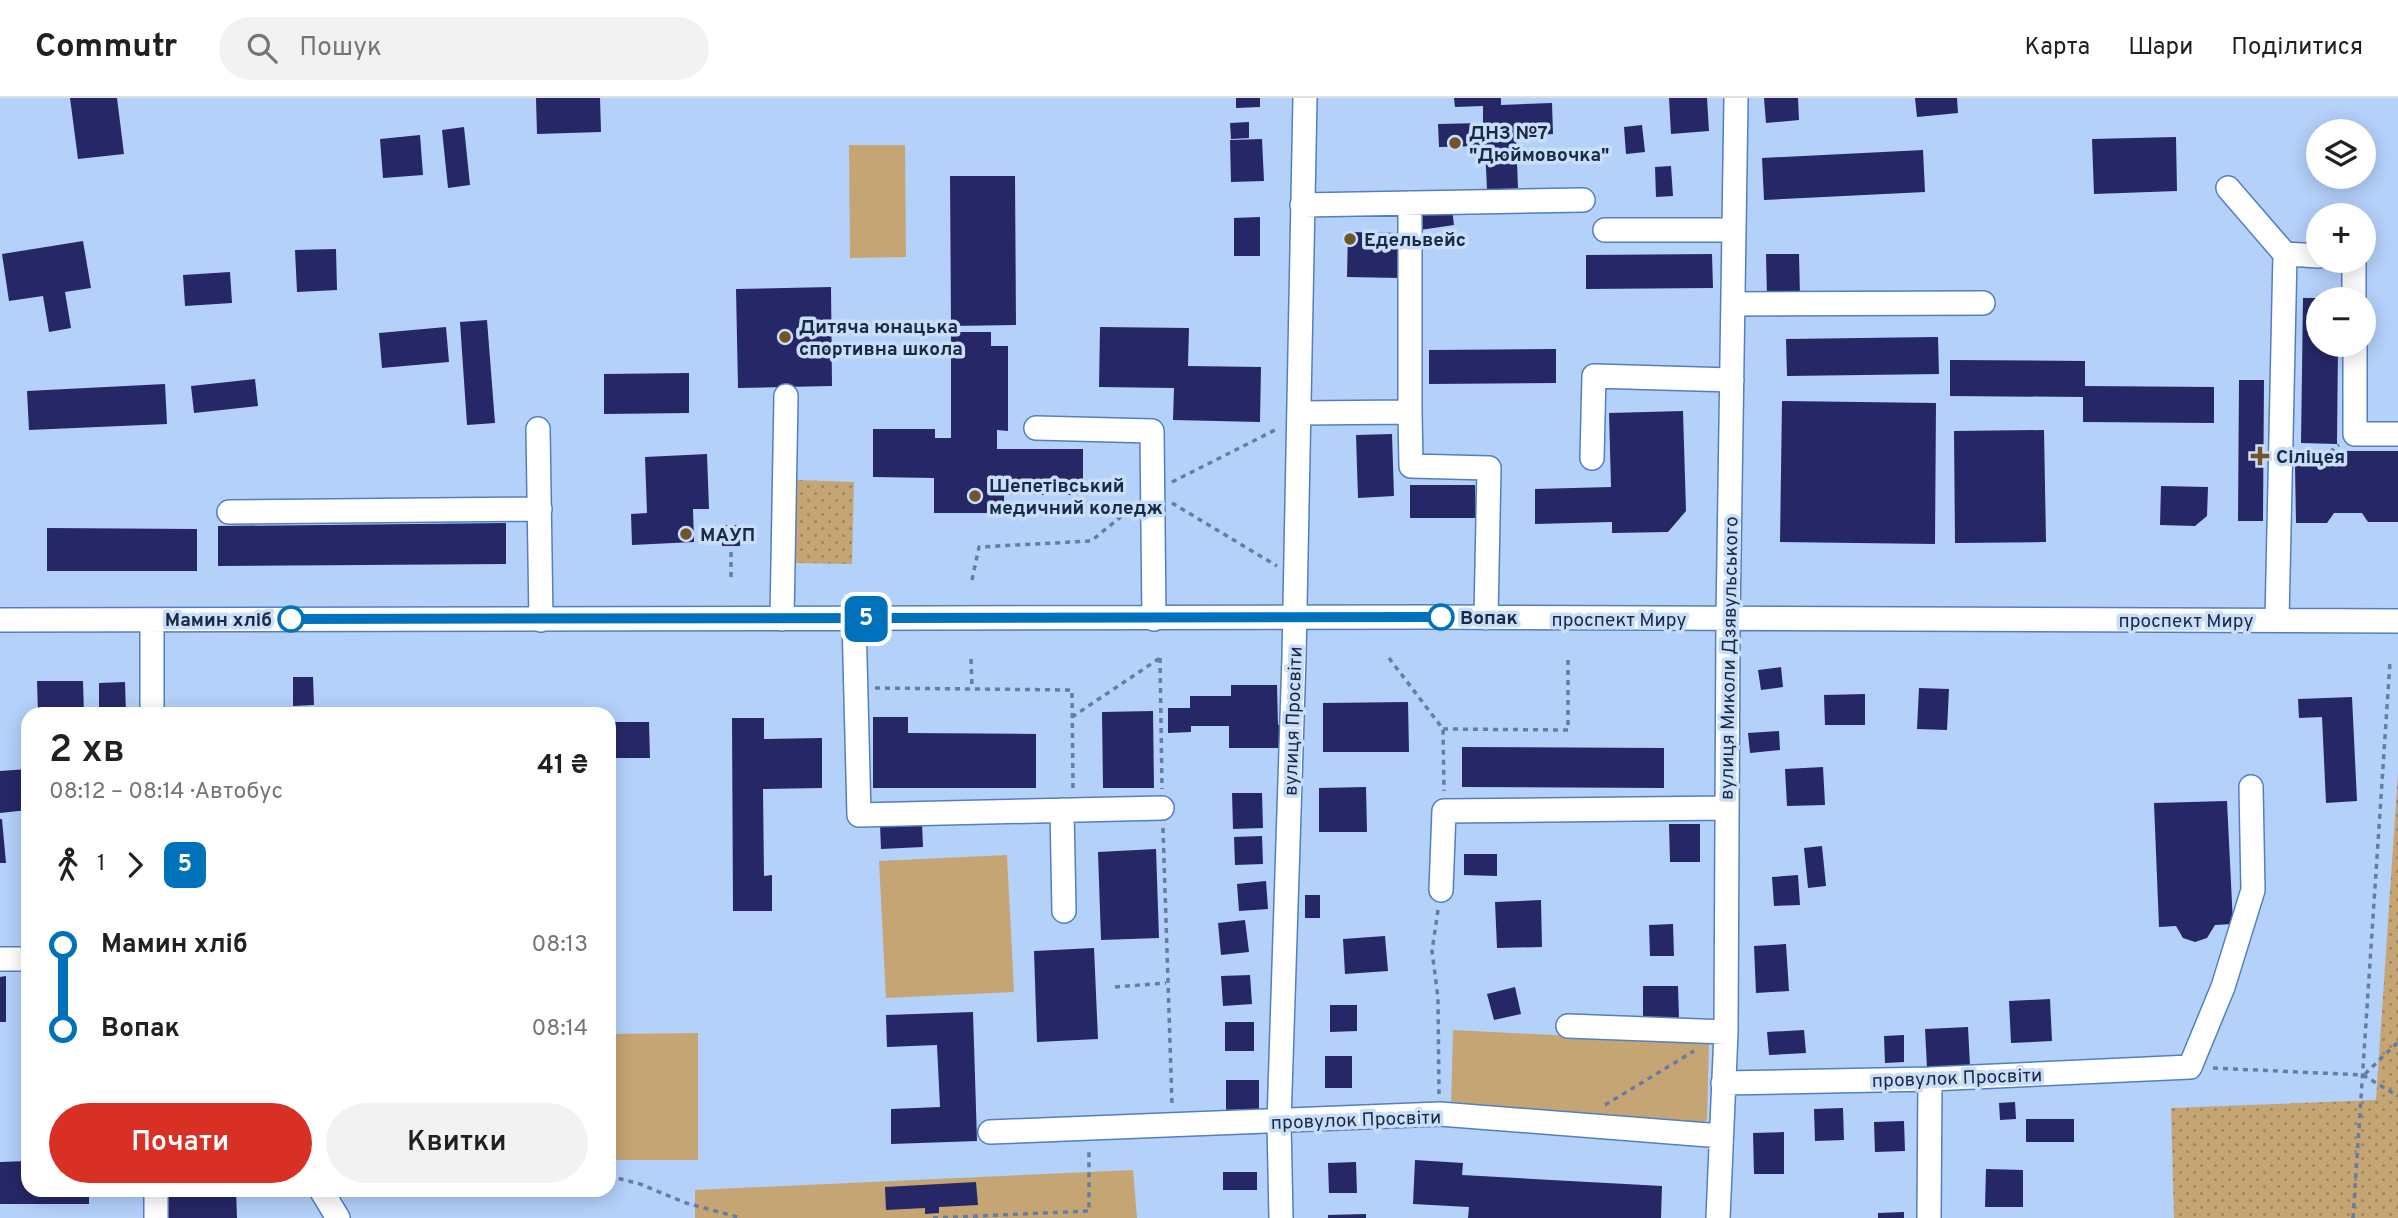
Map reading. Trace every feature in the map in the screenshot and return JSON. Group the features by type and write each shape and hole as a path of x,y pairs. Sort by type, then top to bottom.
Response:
{"street":[{"name":"вулиця Просвіти","path":"1281,1218 1279,1122 1295,619 1289,420 1303,205 1304,98"},
{"name":"вулиця Миколи Дзявульського","path":"1718,1218 1726,1032 1728,620 1736,98"},
{"path":"2228,188 2286,254 2277,620"},
{"path":"1303,205 1583,200"},
{"path":"1410,203 1411,466 1489,468 1486,618"},
{"path":"1605,230 1734,230"},
{"path":"2286,254 2306,255"},
{"path":"1733,304 1983,303"},
{"path":"2355,357 2355,435 2398,434"},
{"path":"1592,458 1594,376 1732,380"},
{"path":"782,619 786,396"},
{"path":"1289,420 1410,412"},
{"path":"1036,428 1152,431 1154,619"},
{"path":"538,429 541,620"},
{"path":"229,512 540,509"},
{"name":"проспект Миру","path":"0,620 1486,618 2398,621"},
{"path":"854,619 859,815 1162,808"},
{"path":"152,620 152,707"},
{"path":"2190,1067 2223,987 2253,890 2250,787"},
{"path":"1441,890 1444,811 1727,808"},
{"path":"1064,911 1067,810"},
{"path":"0,960 21,959"},
{"path":"1568,1026 1726,1032"},
{"name":"провулок Просвіти","path":"1723,1083 1930,1079 2190,1067"},
{"path":"1929,1218 1930,1079"},
{"name":"провулок Просвіти","path":"990,1132 1440,1114 1721,1136"},
{"path":"156,1197 156,1218"},
{"path":"325,1197 338,1218"}],"path":[{"path":"972,580 979,547 1091,541 1152,491 1289,420"},
{"path":"2280,460 2331,451 2355,435"},
{"path":"1152,491 1281,569"},
{"path":"731,552 731,582"},
{"path":"1072,717 1160,658 1162,808 1173,1126"},
{"path":"1389,658 1443,729 1444,811"},
{"path":"1443,729 1568,730 1568,658"},
{"path":"971,659 972,688"},
{"path":"2353,1218 2390,662"},
{"path":"855,687 1072,690 1067,810"},
{"path":"1440,1114 1438,998 1432,951 1441,890"},
{"path":"1115,987 1167,984"},
{"path":"1603,1105 1726,1032"},
{"path":"2363,1075 2398,1042"},
{"path":"2190,1067 2363,1075 2398,1096"},
{"path":"933,1218 1089,1211 1089,1129"},
{"path":"616,1178 640,1184 686,1203 741,1218"}],"shaded area":[{"path":"849,145 905,145 906,257 850,258"},
{"path":"797,480 854,482 852,564 795,563"},
{"path":"2398,773 2398,1218 2174,1218 2171,1108 2376,1100"},
{"path":"1007,855 1014,992 886,998 879,861"},
{"path":"1453,1030 1709,1043 1707,1120 1694,1129 1451,1110"},
{"path":"698,1033 698,1160 616,1160 616,1034"},
{"path":"1133,1170 1137,1218 695,1218 695,1190"}],"building":[{"path":"70,98 117,98 124,154 78,159"},
{"path":"536,98 600,98 601,132 537,134"},
{"path":"1236,98 1260,98 1260,107 1236,108"},
{"path":"1454,98 1501,98 1501,105 1552,103 1553,134 1516,136 1518,188 1487,190 1485,146 1439,147 1438,124 1483,123 1483,106 1455,107"},
{"path":"1669,98 1707,98 1709,131 1671,134"},
{"path":"1764,98 1798,98 1799,120 1766,123"},
{"path":"1915,98 1957,98 1958,113 1917,117"},
{"path":"1249,122 1249,138 1231,139 1230,123"},
{"path":"1642,125 1645,152 1626,154 1624,127"},
{"path":"464,127 470,185 448,188 442,130"},
{"path":"420,135 423,175 383,178 380,139"},
{"path":"2176,137 2177,191 2094,194 2092,139"},
{"path":"1262,139 1264,181 1231,182 1230,140"},
{"path":"1923,150 1925,192 1764,200 1762,158"},
{"path":"1671,166 1673,196 1656,197 1655,167"},
{"path":"950,176 1015,176 1016,325 951,326"},
{"path":"1452,209 1454,225 1420,230 1417,213"},
{"path":"1260,217 1260,256 1234,256 1234,218"},
{"path":"1348,232 1401,233 1400,278 1347,277"},
{"path":"83,241 91,288 65,292 71,328 49,332 43,296 9,301 2,254"},
{"path":"336,249 337,290 297,292 295,250"},
{"path":"1712,254 1713,288 1586,289 1586,255"},
{"path":"1766,254 1799,254 1800,296 1767,297"},
{"path":"230,272 232,303 185,306 183,275"},
{"name":"Дитяча юнацька спортивна школа","path":"831,287 832,386 738,388 736,289"},
{"path":"2303,298 2306,298 2306,357 2338,357 2337,444 2301,443"},
{"path":"487,320 495,423 467,425 460,322"},
{"path":"446,327 449,362 382,368 379,333"},
{"path":"1100,327 1189,328 1188,366 1261,367 1260,422 1173,420 1174,388 1099,387"},
{"path":"951,332 991,332 991,346 1008,346 1008,431 997,430 997,449 1083,449 1083,495 1004,495 1004,513 934,513 934,478 873,477 873,429 935,429 935,438 951,438"},
{"path":"1938,337 1939,374 1787,376 1786,339"},
{"path":"1556,349 1556,383 1429,384 1429,350"},
{"path":"1950,360 2085,361 2085,386 2214,387 2214,423 2083,422 2083,397 1950,396"},
{"path":"689,373 689,413 604,414 604,374"},
{"path":"255,379 258,406 194,413 191,386"},
{"path":"2239,380 2264,380 2263,521 2238,521"},
{"path":"165,384 167,424 29,430 27,391"},
{"path":"1782,401 1936,403 1935,544 1780,542"},
{"path":"1683,411 1686,511 1668,532 1612,533 1612,522 1535,524 1535,489 1611,487 1609,413"},
{"path":"2044,430 2046,542 1955,543 1954,431"},
{"path":"1392,434 1394,496 1358,498 1356,435"},
{"path":"2337,451 2398,451 2398,522 2368,522 2362,513 2334,513 2327,523 2296,523 2295,466 2337,466"},
{"path":"707,454 709,509 693,509 694,542 632,545 631,514 647,513 645,457"},
{"path":"1410,485 1475,485 1476,518 1410,518"},
{"path":"2161,486 2208,487 2207,516 2195,526 2160,525"},
{"path":"506,523 506,564 218,566 218,526"},
{"path":"723,525 741,525 740,546 722,546"},
{"path":"47,528 197,529 197,571 47,571"},
{"path":"1781,667 1783,687 1761,690 1758,670"},
{"path":"293,677 313,677 314,705 293,706"},
{"path":"37,681 83,681 84,707 38,707"},
{"path":"125,682 126,707 99,707 99,683"},
{"path":"1231,685 1277,685 1278,725 1283,725 1284,748 1229,748 1229,726 1191,726 1191,732 1168,733 1168,708 1190,708 1190,696 1231,696"},
{"path":"1919,688 1949,689 1947,730 1917,729"},
{"path":"1865,694 1865,725 1825,725 1824,695"},
{"path":"2352,697 2357,801 2326,803 2322,717 2299,718 2298,699"},
{"path":"1408,702 1409,752 1323,752 1323,703"},
{"path":"1153,711 1154,788 1103,788 1102,712"},
{"path":"873,717 908,717 908,733 1036,734 1036,788 873,788"},
{"path":"732,718 764,718 764,739 822,738 822,788 763,789 764,876 772,875 772,911 733,911"},
{"path":"616,722 649,722 650,758 616,758"},
{"path":"1779,731 1780,750 1750,753 1748,733"},
{"path":"1462,747 1664,748 1664,788 1462,787"},
{"path":"1823,767 1825,805 1787,806 1785,769"},
{"path":"21,770 21,811 0,813 0,771"},
{"path":"1366,787 1367,832 1319,832 1319,788"},
{"path":"1232,793 1262,793 1263,828 1233,829"},
{"path":"2227,801 2233,924 2215,925 2207,938 2195,942 2183,938 2176,926 2159,927 2154,803"},
{"path":"2,819 6,863 0,863"},
{"path":"922,823 923,847 881,849 880,825"},
{"path":"1669,824 1700,824 1700,862 1670,862"},
{"path":"1262,836 1263,864 1235,865 1234,837"},
{"path":"1822,846 1826,886 1808,888 1804,848"},
{"path":"1156,849 1159,938 1101,940 1098,852"},
{"path":"1464,854 1497,854 1497,876 1464,875"},
{"path":"1798,875 1800,905 1774,906 1772,877"},
{"path":"1266,881 1268,909 1239,911 1237,884"},
{"path":"1305,895 1320,895 1320,918 1305,918"},
{"path":"1541,900 1542,947 1497,948 1495,902"},
{"path":"1245,920 1249,952 1221,955 1218,923"},
{"path":"1673,924 1674,956 1650,956 1649,925"},
{"path":"1385,936 1388,971 1345,974 1343,939"},
{"path":"1786,944 1789,991 1756,993 1754,946"},
{"path":"1094,948 1098,1039 1037,1042 1034,951"},
{"path":"1250,975 1252,1004 1223,1006 1221,976"},
{"path":"6,976 6,1022 0,1022 0,977"},
{"path":"1643,986 1678,986 1679,1018 1643,1018"},
{"path":"1515,987 1521,1014 1494,1020 1487,994"},
{"path":"2050,999 2052,1041 2011,1043 2009,1001"},
{"path":"1330,1005 1357,1005 1357,1031 1330,1032"},
{"path":"973,1012 977,1141 891,1144 891,1109 940,1107 937,1045 887,1047 886,1015"},
{"path":"1225,1022 1254,1022 1254,1051 1225,1051"},
{"path":"1968,1027 1970,1066 1927,1068 1925,1029"},
{"path":"1804,1030 1806,1053 1769,1055 1767,1032"},
{"path":"1904,1035 1904,1062 1885,1063 1884,1036"},
{"path":"1325,1056 1352,1056 1352,1088 1325,1088"},
{"path":"1226,1080 1259,1080 1259,1109 1226,1110"},
{"path":"2015,1102 2016,1119 2000,1120 1999,1103"},
{"path":"1843,1108 1844,1140 1815,1141 1814,1109"},
{"path":"2026,1119 2074,1119 2074,1142 2026,1142"},
{"path":"1904,1121 1905,1151 1875,1152 1874,1122"},
{"path":"1784,1132 1784,1174 1754,1174 1753,1133"},
{"path":"1415,1160 1463,1163 1462,1175 1662,1186 1661,1218 1468,1218 1469,1207 1413,1204"},
{"path":"21,1161 21,1197 89,1197 89,1204 0,1204 0,1162"},
{"path":"1356,1162 1357,1193 1329,1193 1328,1163"},
{"path":"1986,1169 2023,1170 2023,1207 1985,1207"},
{"path":"1223,1172 1257,1172 1257,1190 1223,1190"},
{"path":"976,1182 978,1205 939,1207 939,1213 925,1214 925,1208 886,1210 885,1187"},
{"path":"163,1197 236,1197 237,1218 164,1218"},
{"path":"1904,1212 1904,1218 1878,1218 1878,1213"},
{"path":"1366,1214 1366,1218 1328,1218 1328,1215"}],"bus line":[{"name":"5","path":"291,619 1441,617"}],"place":[{"name":"ДНЗ №7 \"Дюймовочка\"","path":"1455,143"},
{"name":"Едельвейс","path":"1350,239"},
{"name":"Дитяча юнацька спортивна школа","path":"785,337"},
{"name":"Сіліцея","path":"2260,456"},
{"name":"Шепетівський медичний коледж","path":"975,496"},
{"name":"МАУП","path":"686,534"},
{"name":"Вопак","path":"1441,617"},
{"name":"Мамин хліб","path":"291,619"}]}
